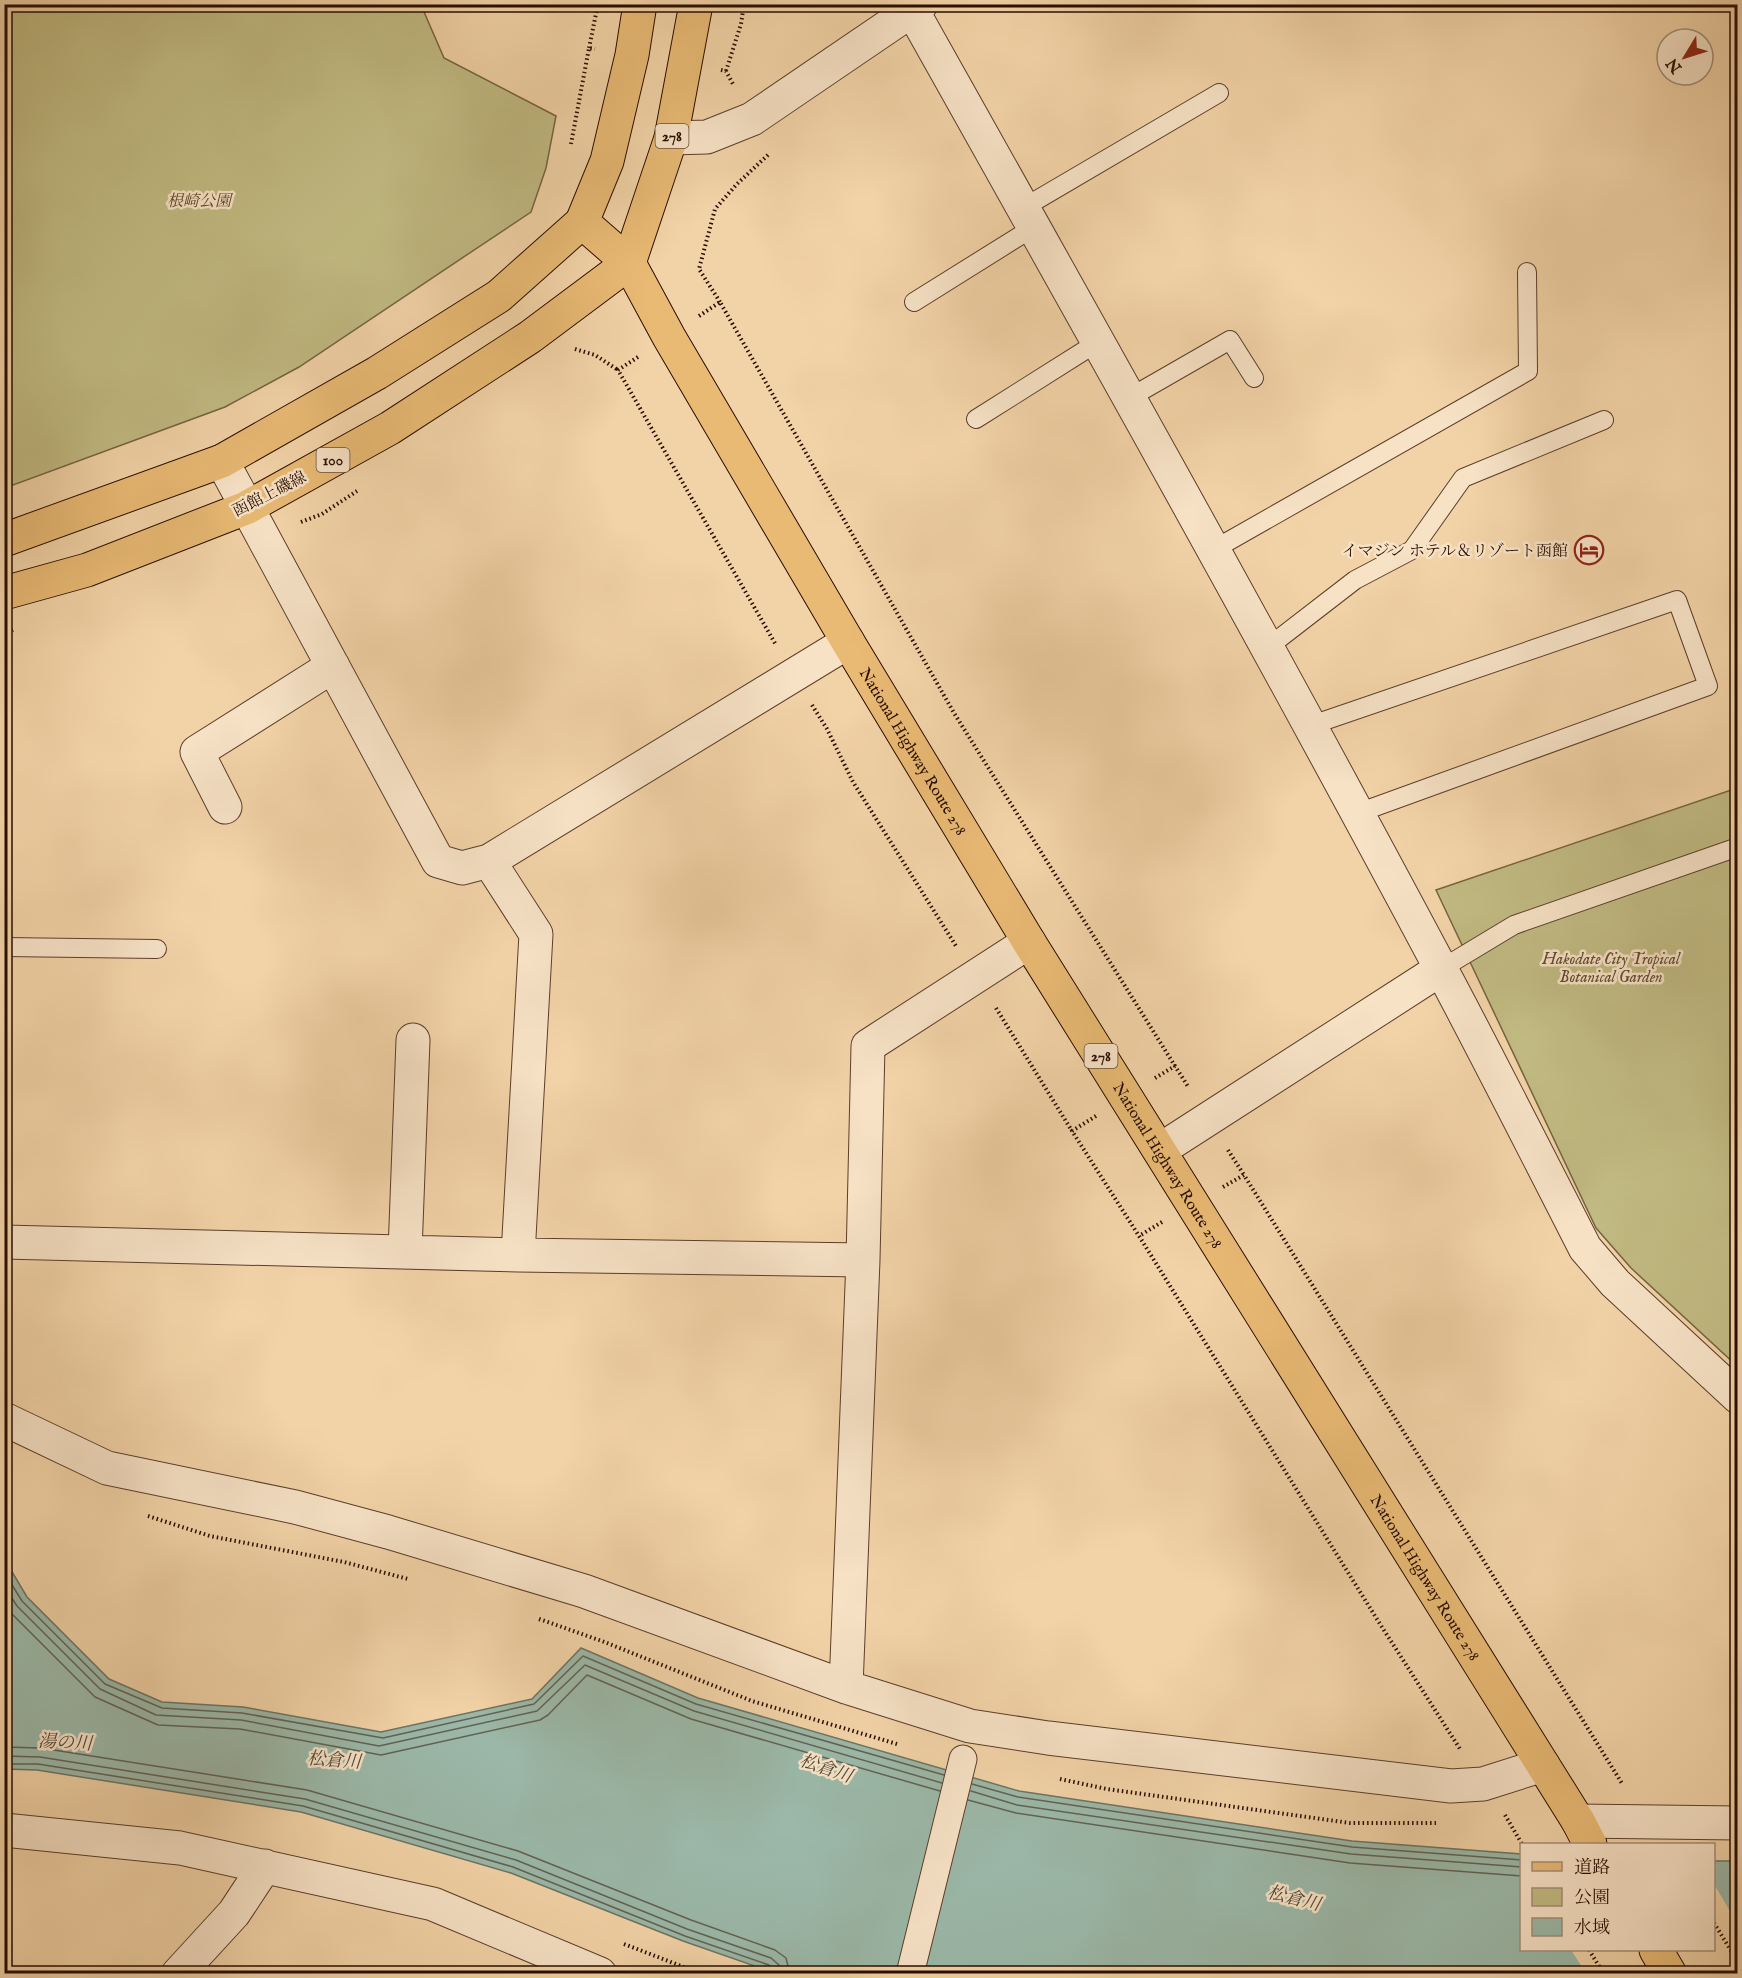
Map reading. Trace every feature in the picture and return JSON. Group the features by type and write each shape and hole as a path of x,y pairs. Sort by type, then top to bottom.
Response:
{"main road":[{"path":"4,540 222,461 376,373 499,296 582,222 607,161 632,56 640,4"},
{"name":"278","path":"628,263 671,138 696,4"},
{"name":"National Highway Route 278","path":"582,222 628,263 848,642 1029,942 1586,1835"},
{"name":"函館上磯線","path":"4,594 87,570 246,508 390,428 530,337 628,263"},
{"path":"1657,1951 1670,1974"}],"street":[{"path":"671,138 707,136 752,119 914,6 1028,217 1358,813 1585,1248 1616,1283 1737,1397"},
{"path":"222,461 438,861 462,868 489,861 848,642"},
{"path":"225,807 197,752 333,666"},
{"path":"489,861 536,934 518,1255"},
{"path":"846,1687 868,1046 1029,942"},
{"path":"1160,1150 1441,969"},
{"path":"405,1252 413,1040"},
{"path":"4,1242 518,1255 862,1260"},
{"path":"4,1419 107,1468 295,1506 388,1532 584,1591 846,1687 970,1726 1048,1738 1451,1786 1483,1784 1544,1765"},
{"path":"910,1974 962,1762"},
{"path":"1586,1835 1647,1822 1737,1824"},
{"path":"4,1830 180,1848 433,1904 600,1974"},
{"path":"178,1974 234,1913 265,1866"}],"lane":[{"path":"914,302 1028,217 1219,93"},
{"path":"1213,550 1528,371 1527,272"},
{"path":"1129,398 1230,340 1254,378"},
{"path":"976,419 1098,342"},
{"path":"1267,648 1355,580 1412,550 1463,478 1604,420"},
{"path":"1309,726 1677,600 1708,686 1358,813"},
{"path":"1441,969 1514,925 1737,847"},
{"path":"4,947 157,949"}],"path":[{"path":"589,48 598,4"},
{"path":"726,71 741,24 744,4"},
{"path":"1521,1843 1380,1624 1139,1236 1244,1175 1647,1822"},
{"path":"1715,1926 1737,1962"},
{"path":"1589,1951 1604,1974"}],"green space":[{"name":"根崎公園","path":"5,4 421,5 444,58 556,116 546,168 531,212 299,367 225,407 5,488"},
{"name":"Hakodate City Tropical Botanical Garden","path":"1737,788 1737,1366 1631,1268 1596,1228 1436,890"}],"water":[{"path":"5,1560 27,1597 109,1679 162,1702 243,1707 381,1732 532,1699 581,1648 698,1698 1019,1791 1352,1841 1520,1854 1520,1951 1715,1951 1715,1861 1737,1861 1737,1973 775,1973 683,1941 511,1873 301,1812 37,1770 5,1769"}],"pier":[{"path":"1715,1886 1737,1923 1737,1973 1586,1973 1572,1951 1715,1951"}],"place":[{"name":"イマジン ホテル＆リゾート函館","path":"1589,550"}],"water label":[{"name":"湯の川","path":"65,1742"},
{"name":"松倉川","path":"334,1760"},
{"name":"松倉川","path":"826,1768"},
{"name":"松倉川","path":"1294,1898"}]}
